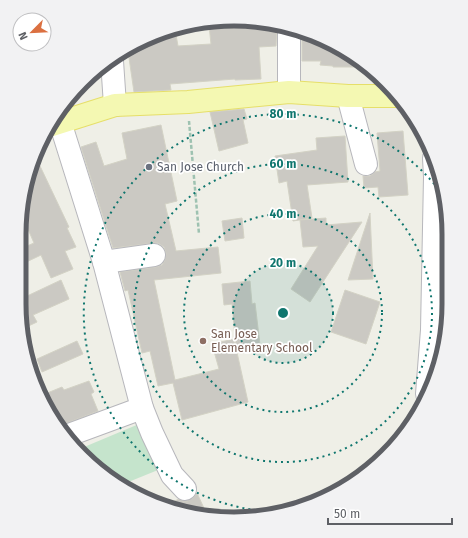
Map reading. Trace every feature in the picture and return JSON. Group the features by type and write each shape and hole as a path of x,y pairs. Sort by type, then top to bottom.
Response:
{"main road":[{"path":"58,123 116,105 188,102 288,92 348,96 389,96"}],"street":[{"path":"288,92 289,33"},
{"path":"112,65 116,105"},
{"path":"348,96 366,164"},
{"path":"57,126 104,262 142,408 172,475 185,489"},
{"path":"428,378 434,296 435,180"},
{"path":"104,262 154,255"},
{"path":"72,434 142,408"}],"path":[{"path":"188,102 199,234"}],"green space":[{"path":"139,424 158,470 127,482 107,469 84,447"}],"building":[{"path":"248,26 277,30 276,46 259,47 261,79 235,79 170,84 171,90 134,92 129,55 142,47 176,34 178,46 211,44 209,28"},
{"path":"302,37 326,47 358,67 333,67 320,65 321,61 302,61"},
{"path":"244,109 247,119 243,120 248,143 219,151 210,112"},
{"path":"161,125 177,201 165,204 176,251 218,247 221,273 154,280 175,380 219,369 212,344 234,339 248,402 182,420 173,383 158,386 150,351 142,353 128,290 125,291 120,272 162,265 165,260 166,253 164,247 158,243 153,243 113,248 81,147 96,142 104,166 127,159 122,133"},
{"path":"403,131 408,195 379,197 378,187 364,188 363,176 370,176 375,172 380,171 377,133"},
{"path":"345,136 348,182 307,185 312,218 293,221 287,181 279,183 275,156 317,150 316,138"},
{"path":"40,166 69,227 67,228 76,247 65,251 73,269 51,278 41,255 26,262 26,246 34,243 26,225 26,220 30,193 37,168"},
{"path":"370,213 373,279 348,280"},
{"path":"242,218 244,238 225,241 222,221"},
{"path":"326,218 326,225 362,222 310,302 291,289 318,246 303,247 300,220"},
{"path":"61,280 69,299 33,315 37,322 27,327 26,297"},
{"path":"250,281 252,304 255,303 260,345 236,348 232,304 224,305 222,284"},
{"path":"345,290 380,302 366,344 331,332"},
{"path":"77,341 83,354 42,372 37,359"},
{"path":"89,381 94,392 91,394 98,411 64,424 46,394 62,387 64,390"},
{"path":"197,493 205,510 172,502 179,499 182,501 188,501"}],"place":[{"name":"San Jose Church","path":"149,167"},
{"name":"San Jose Elementary School","path":"203,341"}]}
